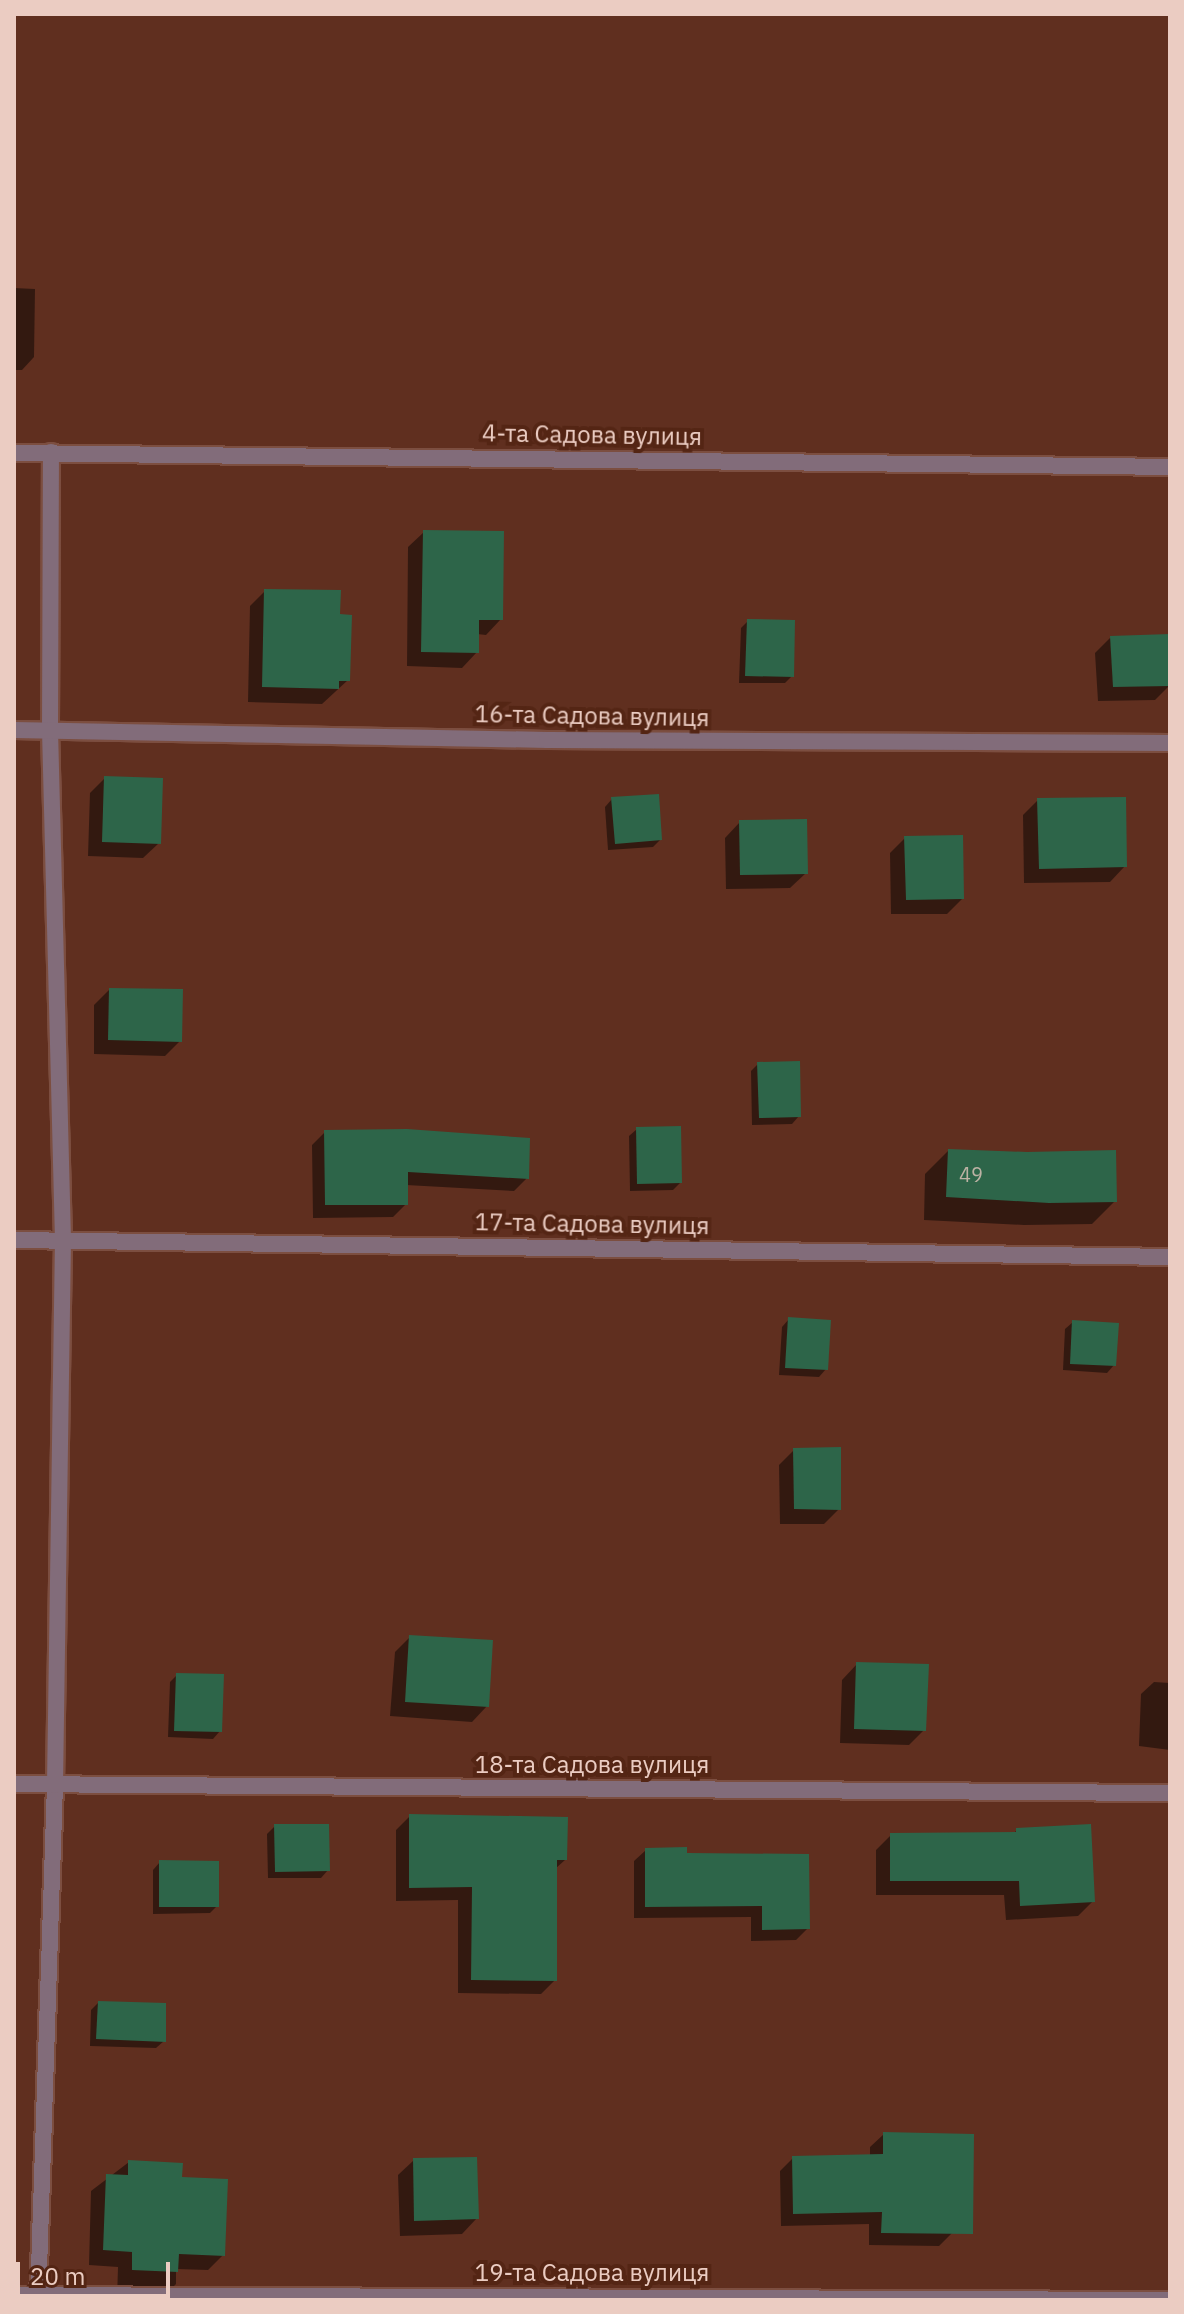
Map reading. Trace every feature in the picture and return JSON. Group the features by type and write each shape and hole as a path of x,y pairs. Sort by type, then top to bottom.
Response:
{"street":[{"path":"38,2298 55,1785 63,1240 50,730 51,452"},
{"name":"4-та Садова вулиця","path":"14,453 1170,467"},
{"name":"16-та Садова вулиця","path":"14,730 547,740 1170,743"},
{"name":"17-та Садова вулиця","path":"14,1240 1170,1257"},
{"name":"18-та Садова вулиця","path":"14,1784 1170,1793"},
{"name":"19-та Садова вулиця","path":"14,2295 38,2298 1170,2300"}],"building":[{"path":"423,530 504,531 503,620 479,620 479,653 421,652"},
{"path":"264,589 341,590 340,614 352,615 350,681 339,681 339,689 262,687"},
{"path":"747,619 795,620 794,677 745,676"},
{"path":"1170,634 1170,686 1113,687 1110,636"},
{"path":"104,776 163,778 161,844 102,842"},
{"path":"659,794 662,840 615,844 611,797"},
{"path":"1126,797 1127,867 1039,869 1037,798"},
{"path":"807,819 808,874 740,875 739,820"},
{"path":"963,835 964,899 906,900 904,836"},
{"path":"109,988 183,989 182,1042 108,1040"},
{"path":"800,1061 801,1117 759,1118 757,1062"},
{"path":"681,1126 682,1183 637,1184 636,1127"},
{"path":"407,1129 530,1138 529,1179 408,1172 408,1205 325,1205 324,1130"},
{"path":"948,1149 1027,1152 1116,1150 1117,1202 1049,1203 946,1197"},
{"path":"788,1317 831,1320 828,1370 785,1368"},
{"path":"1072,1320 1119,1323 1116,1366 1070,1364"},
{"path":"841,1447 841,1510 794,1509 793,1448"},
{"path":"409,1635 493,1640 489,1707 405,1702"},
{"path":"856,1662 929,1664 926,1731 854,1729"},
{"path":"176,1673 224,1674 222,1732 174,1731"},
{"path":"409,1814 568,1817 567,1860 557,1860 557,1981 471,1980 472,1887 409,1888"},
{"path":"274,1824 329,1824 330,1871 275,1872"},
{"path":"1091,1824 1095,1902 1020,1906 1019,1881 890,1881 890,1833 1016,1832 1016,1828"},
{"path":"687,1847 687,1853 809,1854 810,1929 762,1930 762,1906 645,1907 645,1848"},
{"path":"159,1860 219,1861 219,1907 159,1907"},
{"path":"98,2001 166,2003 166,2042 96,2039"},
{"path":"883,2132 974,2134 973,2234 881,2233 882,2212 793,2214 792,2156 883,2154"},
{"path":"477,2157 479,2219 414,2221 413,2158"},
{"path":"128,2160 183,2163 182,2177 228,2179 225,2256 179,2254 178,2272 132,2270 132,2252 103,2250 106,2174 128,2175"}]}
